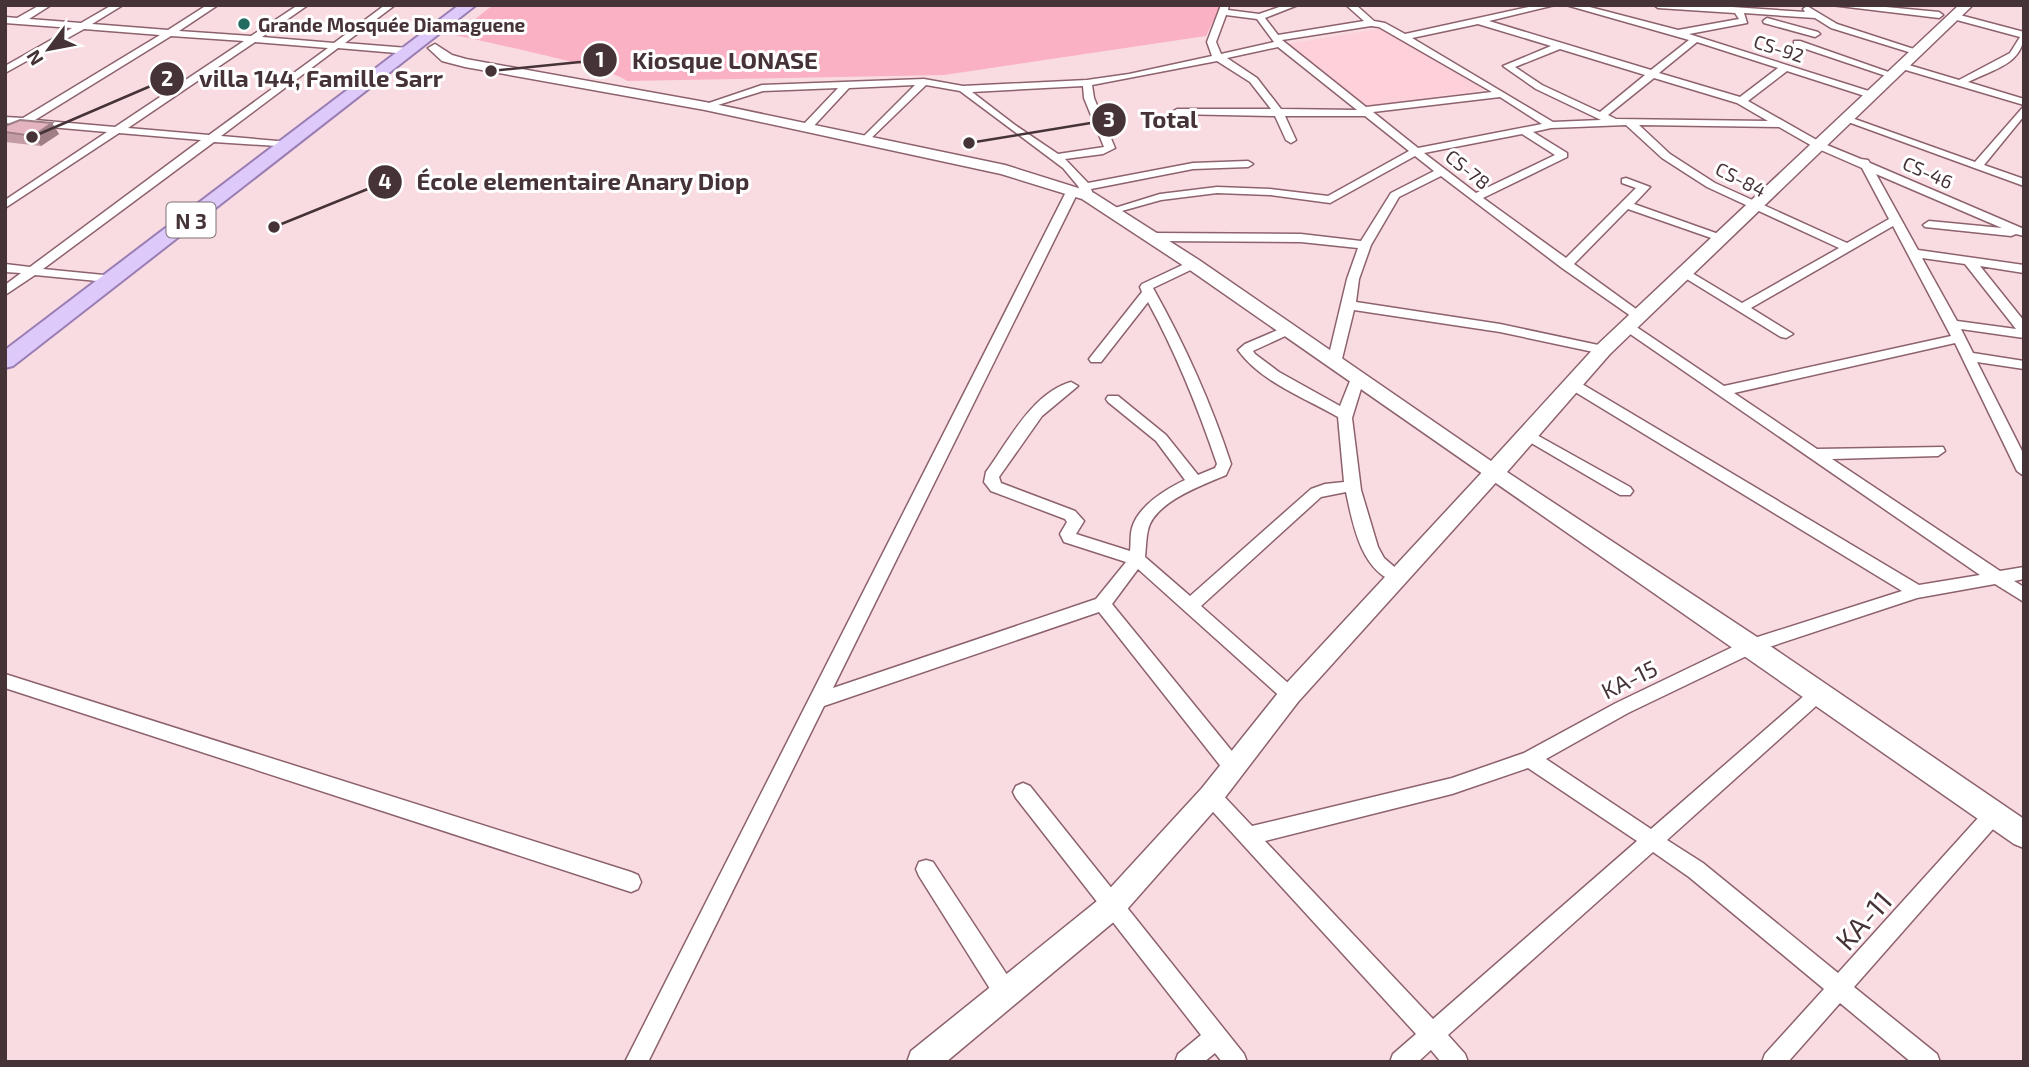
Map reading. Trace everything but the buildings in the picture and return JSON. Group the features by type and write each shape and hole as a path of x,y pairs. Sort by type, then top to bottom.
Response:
{"main road":[{"name":"N 3","path":"5,361 289,145 374,76 418,52 438,30 469,5"},
{"path":"1493,473 1603,350 1918,52 1954,14"},
{"path":"438,30 418,52 705,106 1005,170 1082,191 1193,264 1493,473 1751,646 2024,835"}],"street":[{"path":"5,28 47,5"},
{"path":"5,70 119,5"},
{"path":"5,134 214,5"},
{"path":"5,205 304,5"},
{"path":"5,291 391,5"},
{"path":"1291,140 1280,113 1267,93 1246,73 1217,57 1211,44 1224,9 1260,17 1294,5"},
{"path":"1350,5 1376,24 1476,78 1551,125"},
{"path":"1512,5 1524,9"},
{"path":"1404,37 1551,5"},
{"name":"CS-92","path":"1570,5 1676,33 1871,96"},
{"name":"CS-92","path":"1658,5 1741,13"},
{"path":"1802,5 1834,26 1918,52"},
{"path":"1835,5 1954,14"},
{"path":"1905,5 1954,14 2024,36 2014,55 1960,83"},
{"path":"1676,33 1744,21 1741,13"},
{"path":"1741,13 1815,15"},
{"path":"1741,13 1815,34"},
{"name":"CS-78","path":"1260,17 1278,41 1723,391 2024,596"},
{"path":"5,20 418,52"},
{"name":"CS-46","path":"1475,20 1741,102 1818,145 1864,162 2024,233"},
{"path":"705,106 762,88 924,82 963,89 1087,83 1139,75 1278,41 1376,24"},
{"path":"1834,26 1797,43 1897,71 1960,83 2024,102"},
{"path":"1601,116 1695,39"},
{"path":"1557,47 1502,68 1614,122"},
{"path":"1741,102 1785,68"},
{"path":"1476,78 1486,74"},
{"path":"865,141 924,82"},
{"path":"1057,157 1110,148 1089,98 1087,83"},
{"path":"806,128 846,85"},
{"path":"963,89 1009,126 1057,157 1082,191"},
{"path":"1177,112 1365,111 1502,94"},
{"path":"1978,166 2024,109"},
{"path":"1845,119 2024,183"},
{"path":"5,120 289,145"},
{"path":"1111,211 1160,197 1217,190 1270,192 1330,200 1417,151 1551,125 1614,122 1777,124"},
{"name":"CS-84","path":"1629,122 1666,156 1712,186 1849,248"},
{"path":"2007,129 2024,133"},
{"path":"1475,198 1563,155 1522,130"},
{"path":"1864,162 1952,324 2024,471"},
{"path":"636,1062 817,701 1082,191 1193,166 1248,164"},
{"path":"1334,363 1353,279 1365,245 1395,195 1443,171"},
{"path":"1566,265 1644,187 1626,181"},
{"path":"1626,205 1721,236"},
{"path":"1742,308 1896,220"},
{"path":"1929,225 2024,233"},
{"path":"1152,237 1301,238 1365,245"},
{"path":"1912,253 2024,270"},
{"path":"1970,262 2024,332"},
{"path":"817,701 1102,604 1137,559 1140,527 1150,510 1194,481 1222,471 1224,464 1209,419 1174,337 1146,287 1193,264"},
{"path":"5,268 114,279"},
{"path":"1683,273 1786,334"},
{"path":"1096,359 1148,293"},
{"path":"1349,305 1500,328 1603,350"},
{"path":"1952,324 2024,332"},
{"path":"1287,330 1245,350 1246,355 1264,369 1346,416"},
{"path":"1723,391 1958,338"},
{"path":"1967,356 2024,365"},
{"path":"1357,379 1346,416 1347,459 1352,486 1377,561 1398,577"},
{"path":"1572,384 1917,592"},
{"path":"1071,386 1063,389 1042,407 991,477 992,482 996,487 1070,514 1076,521 1068,534 1070,538 1137,559 1290,695"},
{"path":"1113,399 1161,438 1194,481"},
{"path":"1526,434 1625,491"},
{"path":"1816,454 1938,451"},
{"path":"922,1062 1112,906 1211,796 1290,695 1493,473"},
{"path":"1189,606 1316,493 1325,489 1352,486"},
{"name":"KA-15","path":"1248,836 1452,786 1530,758 1622,708 1751,646 1917,592 2024,573"},
{"path":"1102,604 1233,767"},
{"path":"5,681 631,882"},
{"path":"1401,1062 1819,693"},
{"path":"1530,758 1696,870 1930,1062"},
{"path":"1023,792 1236,1062"},
{"path":"1211,796 1457,1062"},
{"name":"KA-11","path":"1773,1062 1994,814"},
{"path":"926,869 1005,992"},
{"path":"1186,1062 1216,1037"}],"shaded area":[{"path":"493,5 1221,5 1206,36 944,75 627,81 575,63 455,35"},
{"path":"1382,28 1485,90 1366,106 1288,44"}],"place":[{"name":"Grande Mosquée Diamaguene","path":"244,24"},
{"name":"Kiosque LONASE","path":"491,71"},
{"name":"villa 144, Famille Sarr","path":"32,137"},
{"name":"Total","path":"969,143"},
{"name":"École elementaire Anary Diop","path":"274,227"}]}
